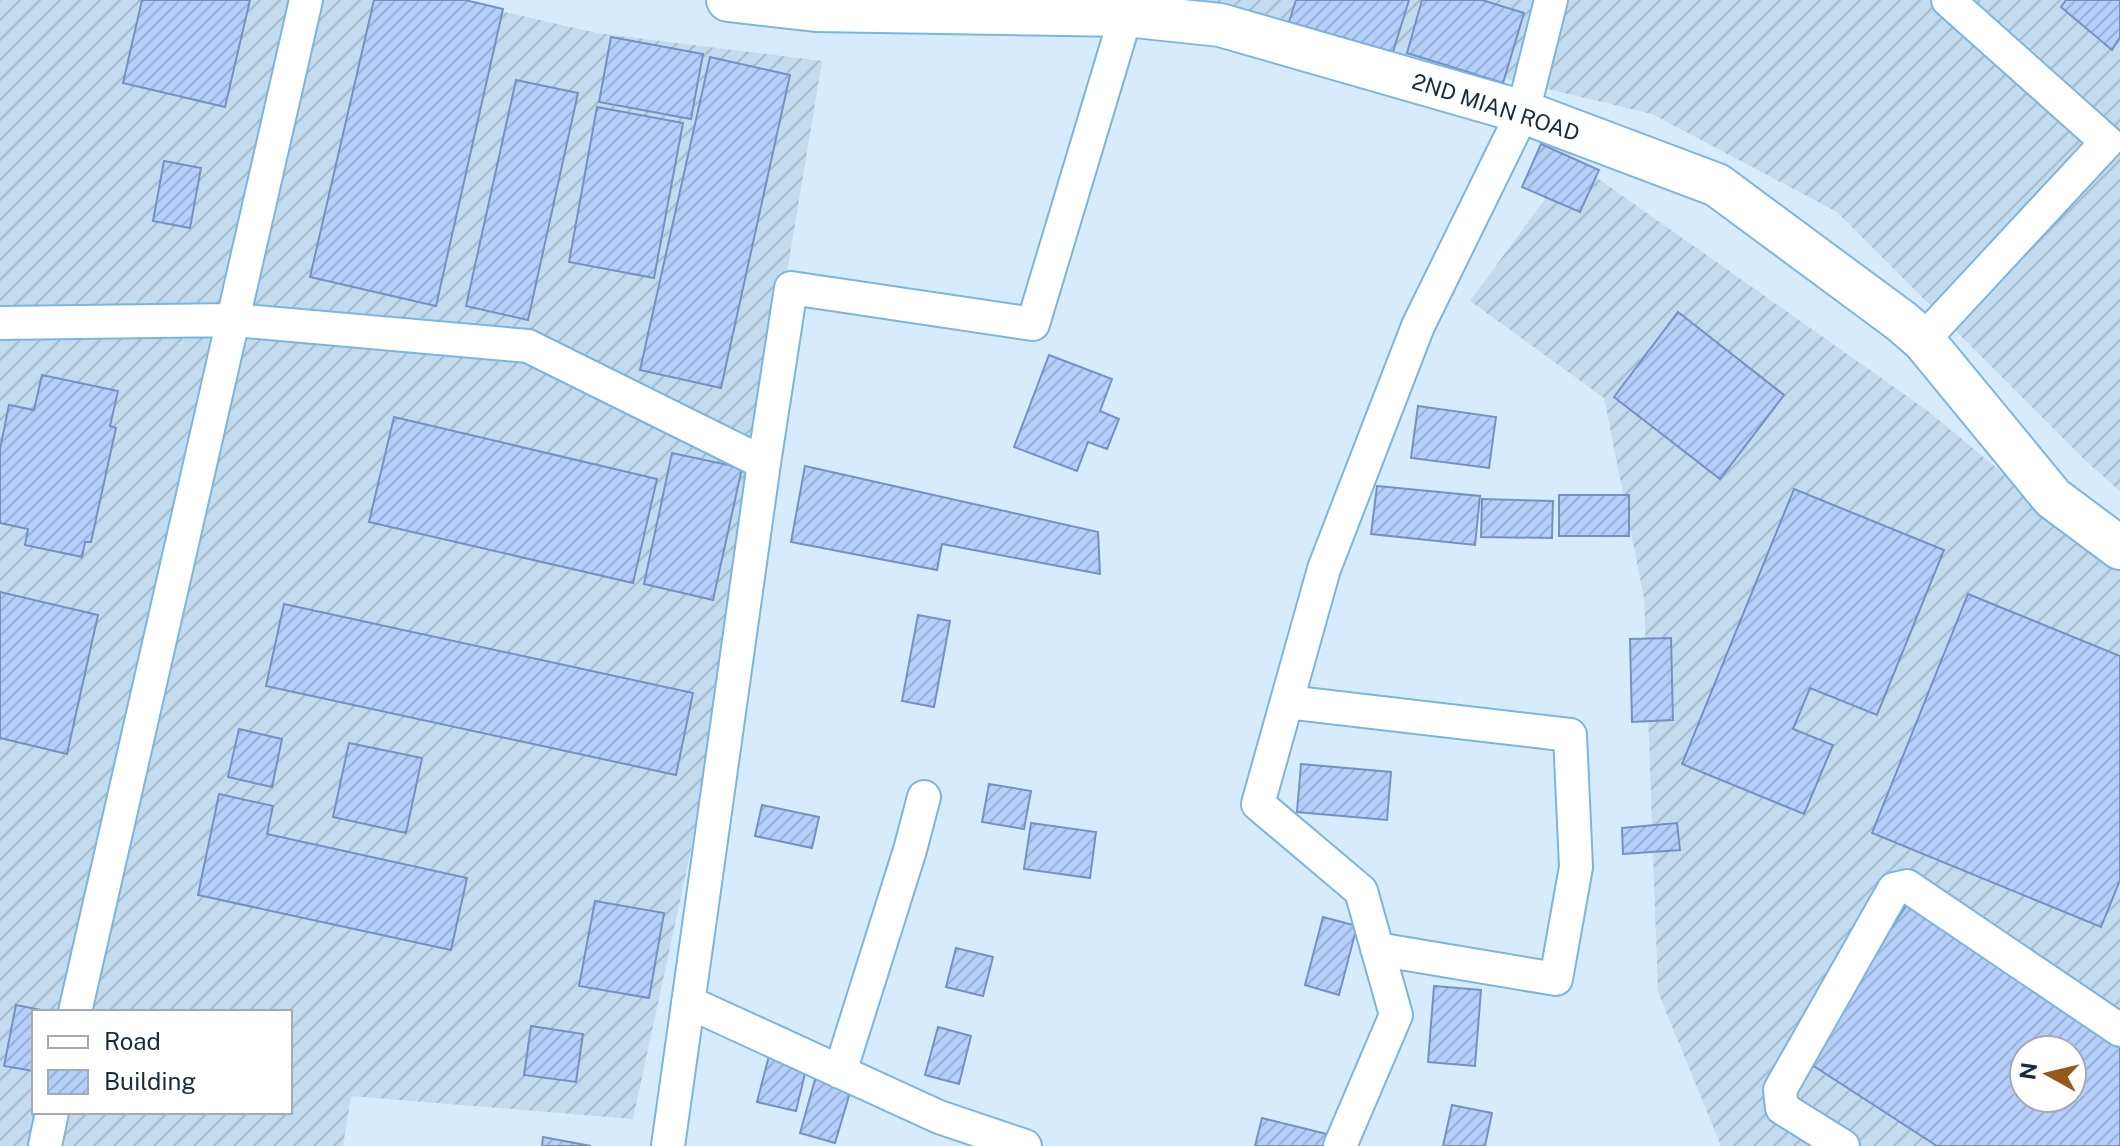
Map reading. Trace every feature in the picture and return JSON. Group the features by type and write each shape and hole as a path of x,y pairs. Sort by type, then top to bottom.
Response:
{"main road":[{"name":"2ND MIAN ROAD","path":"728,0 816,10 1126,15 1224,13 1523,112 1717,185 1923,340 2053,498 2120,548"}],"street":[{"path":"75,1010 306,0"},
{"path":"1340,1146 1396,1015 1361,891 1258,804 1324,569 1418,326 1523,112 1551,0"},
{"path":"1923,340 2107,142 1948,0"},
{"path":"668,1146 791,288 1033,324 1126,15"},
{"path":"0,323 234,320 528,346 764,463"},
{"path":"1287,702 1570,735 1576,867 1556,979 1377,949"},
{"path":"840,1072 924,797"},
{"path":"1843,1146 1782,1108 1780,1090 1894,889 1907,886 2120,1030"},
{"path":"688,1002 939,1117 1025,1146"},
{"path":"45,1146 52,1114"}],"shaded area":[{"path":"0,0 452,0 597,33 822,61 692,845 633,1119 351,1096 343,1146 0,1146"},
{"path":"1166,0 2120,0 2120,491 2088,463 1837,212 1652,114 1183,1"},
{"path":"1573,161 1928,411 2120,571 2120,1146 1721,1146 1658,992 1644,598 1604,398 1470,301"}],"building":[{"path":"142,0 250,0 225,107 123,83"},
{"path":"374,0 465,0 503,9 436,306 310,277"},
{"path":"1296,0 1409,0 1393,52 1289,22"},
{"path":"1422,0 1482,0 1524,13 1503,83 1407,53"},
{"path":"2066,0 2120,0 2120,37 2112,50 2061,7"},
{"path":"611,37 703,54 691,119 599,102"},
{"path":"710,57 790,75 721,388 640,370"},
{"path":"516,80 578,93 528,320 466,306"},
{"path":"597,107 683,123 654,278 569,262"},
{"path":"1541,144 1599,170 1580,212 1522,187"},
{"path":"164,161 201,168 190,228 153,221"},
{"path":"1678,312 1784,395 1720,479 1614,397"},
{"path":"1049,355 1112,379 1100,411 1119,419 1107,449 1088,442 1077,471 1014,447"},
{"path":"42,375 118,391 110,426 116,428 91,542 85,542 82,557 25,545 28,529 0,523 0,449 9,405 34,410"},
{"path":"1418,406 1496,417 1489,468 1411,458"},
{"path":"394,417 657,479 633,583 369,522"},
{"path":"672,453 742,468 713,600 644,584"},
{"path":"805,466 1098,532 1100,574 942,544 937,570 791,542"},
{"path":"1377,486 1480,496 1475,545 1371,534"},
{"path":"1794,489 1944,550 1877,715 1810,688 1793,729 1833,745 1804,814 1682,764"},
{"path":"1559,495 1629,495 1629,536 1559,536"},
{"path":"1482,499 1553,501 1552,538 1481,537"},
{"path":"0,592 98,615 67,754 0,738"},
{"path":"1968,594 2120,656 2120,880 2101,927 1872,833"},
{"path":"284,604 693,693 676,775 266,686"},
{"path":"918,615 950,621 934,707 902,701"},
{"path":"1671,638 1673,720 1632,722 1630,639"},
{"path":"239,729 282,739 272,787 228,777"},
{"path":"349,743 422,758 406,833 333,817"},
{"path":"1301,764 1391,772 1387,820 1297,812"},
{"path":"989,784 1031,791 1024,829 982,822"},
{"path":"219,794 273,806 267,834 467,878 451,950 198,895"},
{"path":"762,805 819,817 812,848 755,836"},
{"path":"1031,823 1096,832 1090,878 1024,869"},
{"path":"1677,823 1680,850 1623,854 1622,828"},
{"path":"595,901 664,913 649,998 579,986"},
{"path":"1909,901 2120,1040 2120,1146 1937,1146 1806,1061"},
{"path":"1323,917 1357,926 1339,995 1305,985"},
{"path":"956,948 993,957 983,996 946,987"},
{"path":"1434,986 1481,990 1475,1066 1428,1062"},
{"path":"16,1005 41,1010 32,1010 32,1071 4,1066"},
{"path":"531,1026 583,1034 576,1082 524,1075"},
{"path":"938,1027 971,1036 959,1084 925,1075"},
{"path":"770,1052 808,1061 796,1111 757,1102"},
{"path":"818,1069 854,1079 835,1143 800,1133"},
{"path":"1452,1105 1492,1113 1485,1146 1443,1146"},
{"path":"1262,1118 1331,1135 1328,1146 1255,1146"},
{"path":"543,1137 591,1146 542,1146"}]}
